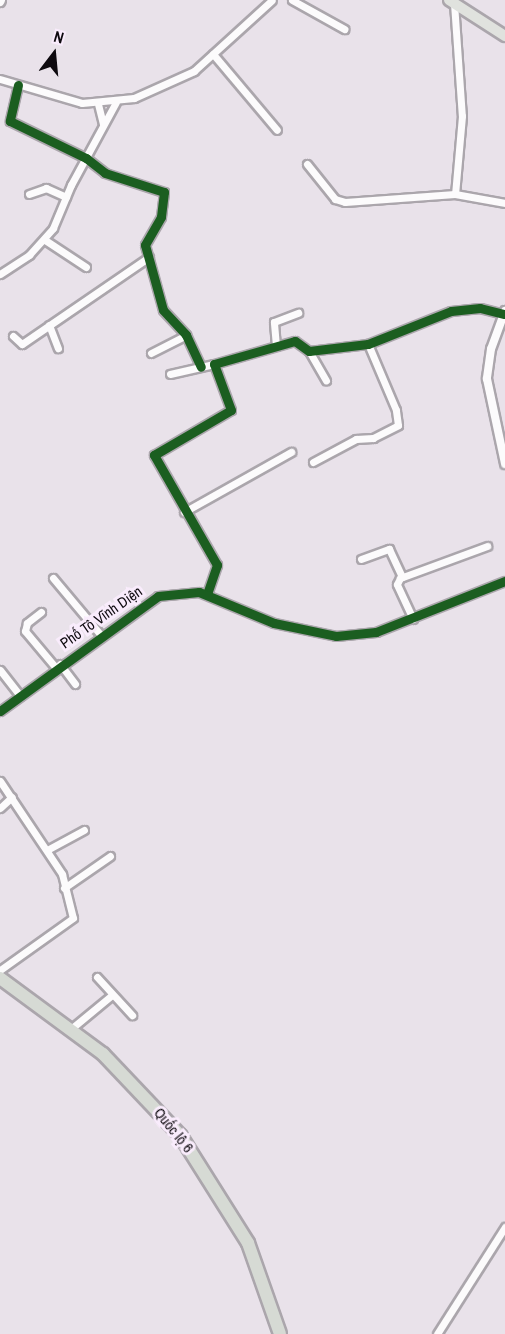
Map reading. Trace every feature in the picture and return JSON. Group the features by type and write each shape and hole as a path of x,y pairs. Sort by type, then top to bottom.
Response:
{"highway":[{"name":"Quốc lộ 6","path":"0,978 72,1028 145,1095 199,1161 248,1243 280,1334"}],"main road":[{"path":"451,1 505,36"}],"street":[{"path":"0,79 65,100 98,104 116,102 182,78 213,54 272,0"},
{"path":"291,0 345,28"},
{"path":"451,1 462,116 455,194"},
{"path":"213,54 277,130"},
{"path":"18,85 10,121 86,158 105,173 164,192 161,217 145,242 164,310 186,335 201,366"},
{"path":"0,274 45,240 116,102"},
{"path":"98,104 103,124"},
{"path":"307,164 335,199 345,202 402,202 455,194 505,203"},
{"path":"28,194 46,188 66,197"},
{"path":"45,240 86,267"},
{"path":"13,336 22,344 149,257"},
{"path":"309,351 368,344 451,311 480,308 504,313 488,365 501,428 505,464"},
{"path":"276,346 274,322 298,313"},
{"path":"49,325 58,348"},
{"path":"152,353 186,335"},
{"path":"170,374 296,342 309,351 326,381"},
{"path":"313,462 356,439 373,438 398,425 396,410 368,344"},
{"path":"207,594 218,565 184,512 154,455 231,410 214,364"},
{"path":"184,512 291,452"},
{"path":"413,619 397,584 402,577 487,546"},
{"path":"361,559 389,549 402,577"},
{"path":"53,578 100,634"},
{"name":"Phố Tô Vĩnh Diện","path":"0,711 100,634 158,596 178,591 207,594 274,623 318,635 358,635 413,619 505,581"},
{"path":"42,612 27,623 25,631 75,684"},
{"path":"0,670 20,696"},
{"path":"0,781 62,874 71,922 38,939 0,970"},
{"path":"0,808 12,797"},
{"path":"47,850 84,830"},
{"path":"64,888 110,856"},
{"path":"97,977 132,1015"},
{"path":"72,1028 112,995"},
{"path":"437,1334 505,1227"}],"cycle path":[{"path":"18,85 10,121 86,158 105,173 164,192 161,217 145,245 163,310 186,335 201,367"},
{"path":"207,594 217,565 154,455 231,410 214,364 295,341 309,351 368,344 451,311 480,308 504,314"},
{"path":"0,711 158,596 199,592 274,623 336,636 376,632 505,581"}]}
